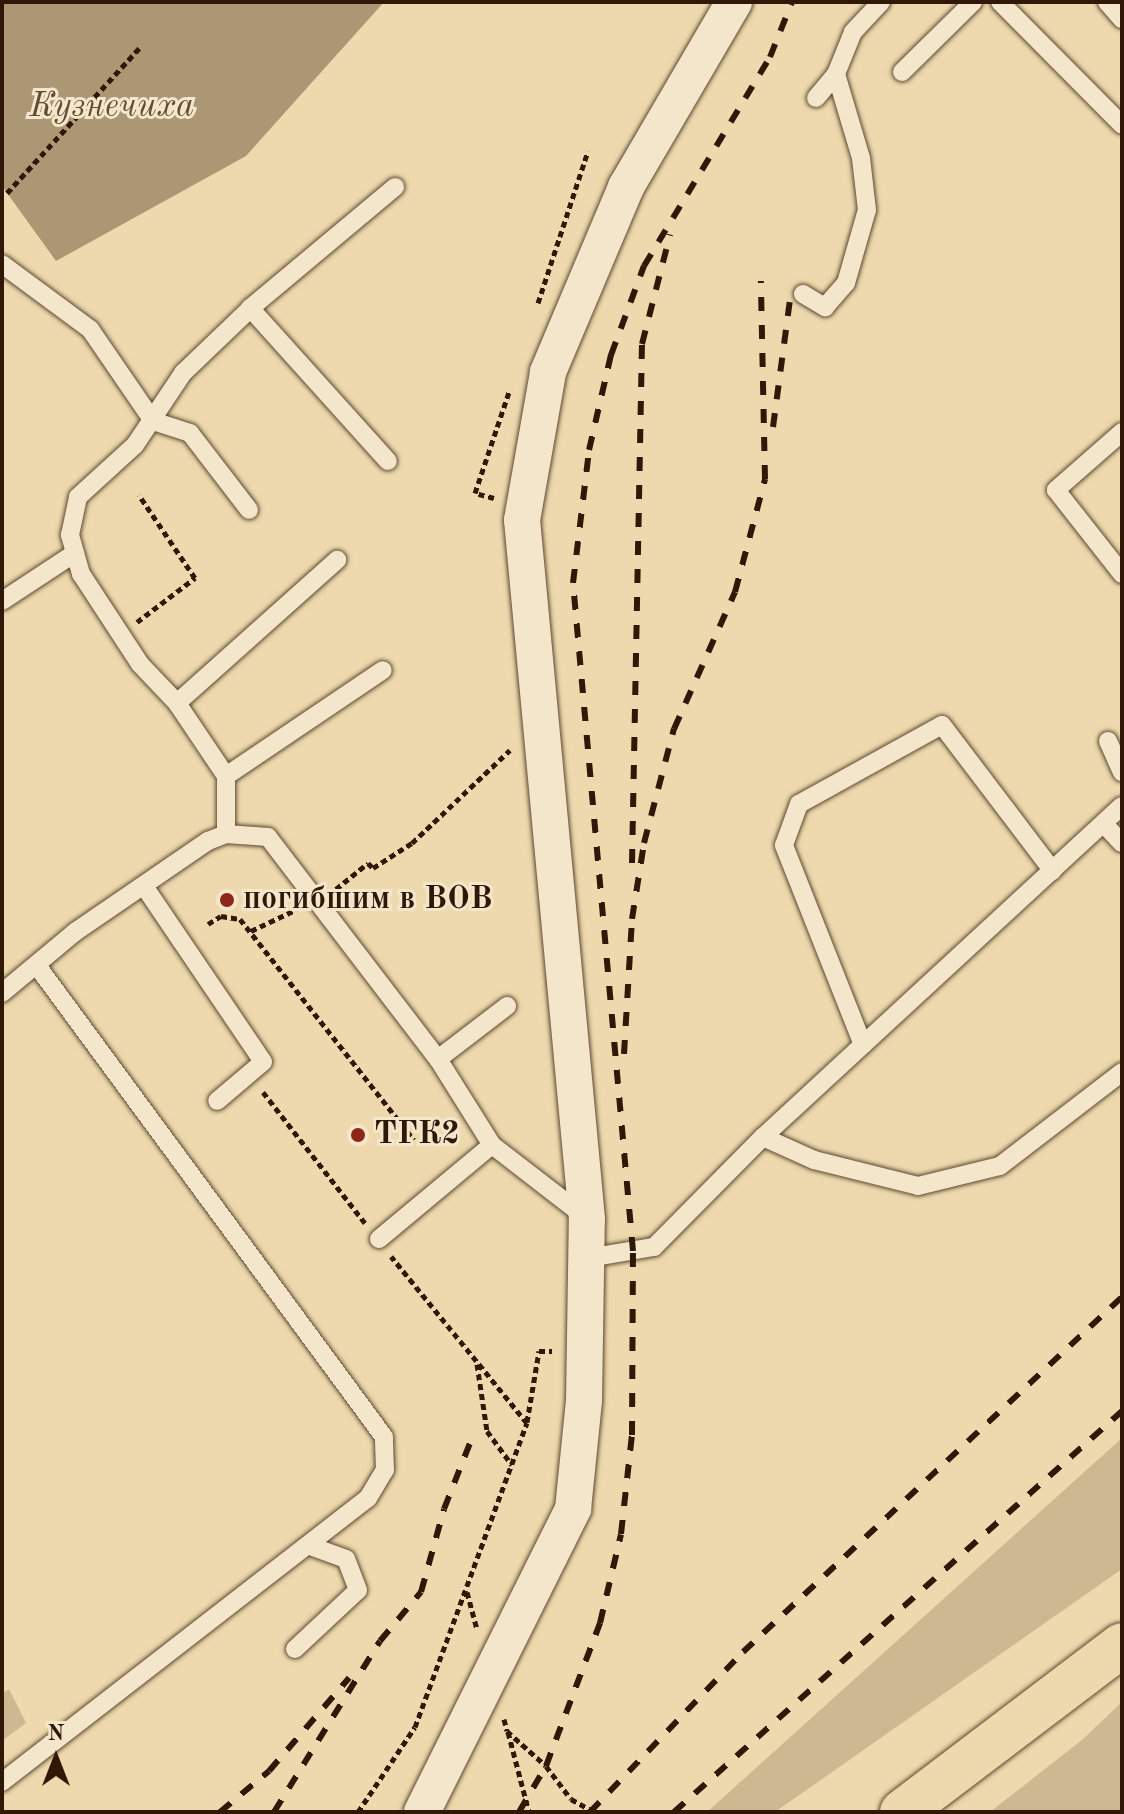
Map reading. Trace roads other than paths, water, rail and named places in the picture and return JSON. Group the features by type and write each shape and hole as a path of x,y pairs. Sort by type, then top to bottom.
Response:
{"main road":[{"path":"902,1812 1122,1645"}],"street":[{"path":"422,1812 573,1509 585,1351 587,1219 522,520 548,372 626,187 734,2"}],"lane":[{"path":"816,98 836,74 853,32 881,2"},
{"path":"902,72 973,2"},
{"path":"1000,2 1122,125"},
{"path":"1107,2 1122,19"},
{"path":"803,294 825,307 846,283 867,210 861,158 836,74"},
{"path":"226,834 226,776 177,703 140,664 81,574 70,535 78,497 135,445 183,373 250,308 395,187"},
{"path":"2,264 90,329 153,421 190,433 249,510"},
{"path":"250,308 388,461"},
{"path":"1122,432 1056,490 1122,574"},
{"path":"2,601 75,553"},
{"path":"177,703 337,560"},
{"path":"226,776 383,670"},
{"path":"863,1045 784,845 799,804 942,725 1053,871"},
{"path":"1108,741 1122,772"},
{"path":"588,1258 654,1247 763,1137 1122,806"},
{"path":"1104,824 1122,843"},
{"path":"2,993 38,967 75,932 226,834 268,837 325,896 438,1059 492,1145 587,1219"},
{"path":"144,886 263,1062 217,1101"},
{"path":"2,1782 368,1498 385,1470 384,1437 38,967"},
{"path":"438,1059 507,1006"},
{"path":"763,1137 814,1160 918,1186 1000,1166 1122,1072"},
{"path":"379,1239 492,1145"},
{"path":"295,1649 358,1590 346,1559 313,1547"}],"water":[{"name":"Кузнечиха","path":"2,2 384,2 246,156 56,261 2,186"}],"railway":[{"path":"519,1812 546,1766 600,1623 621,1534 632,1435 633,1251 573,583 589,450 611,355 644,266 770,57 792,2"},
{"path":"632,863 642,344 670,235"},
{"path":"624,1054 632,919 644,843 674,729 735,592 765,479 761,281"},
{"path":"773,427 791,292"},
{"path":"590,1812 743,1652 1122,1297"},
{"path":"674,1812 1122,1411"},
{"path":"274,1812 380,1641 421,1592 444,1509 472,1438"},
{"path":"220,1812 269,1771 349,1678"}],"place":[{"name":"погибшим в ВОВ","path":"227,900"},
{"name":"ТГК2","path":"358,1135"}]}
